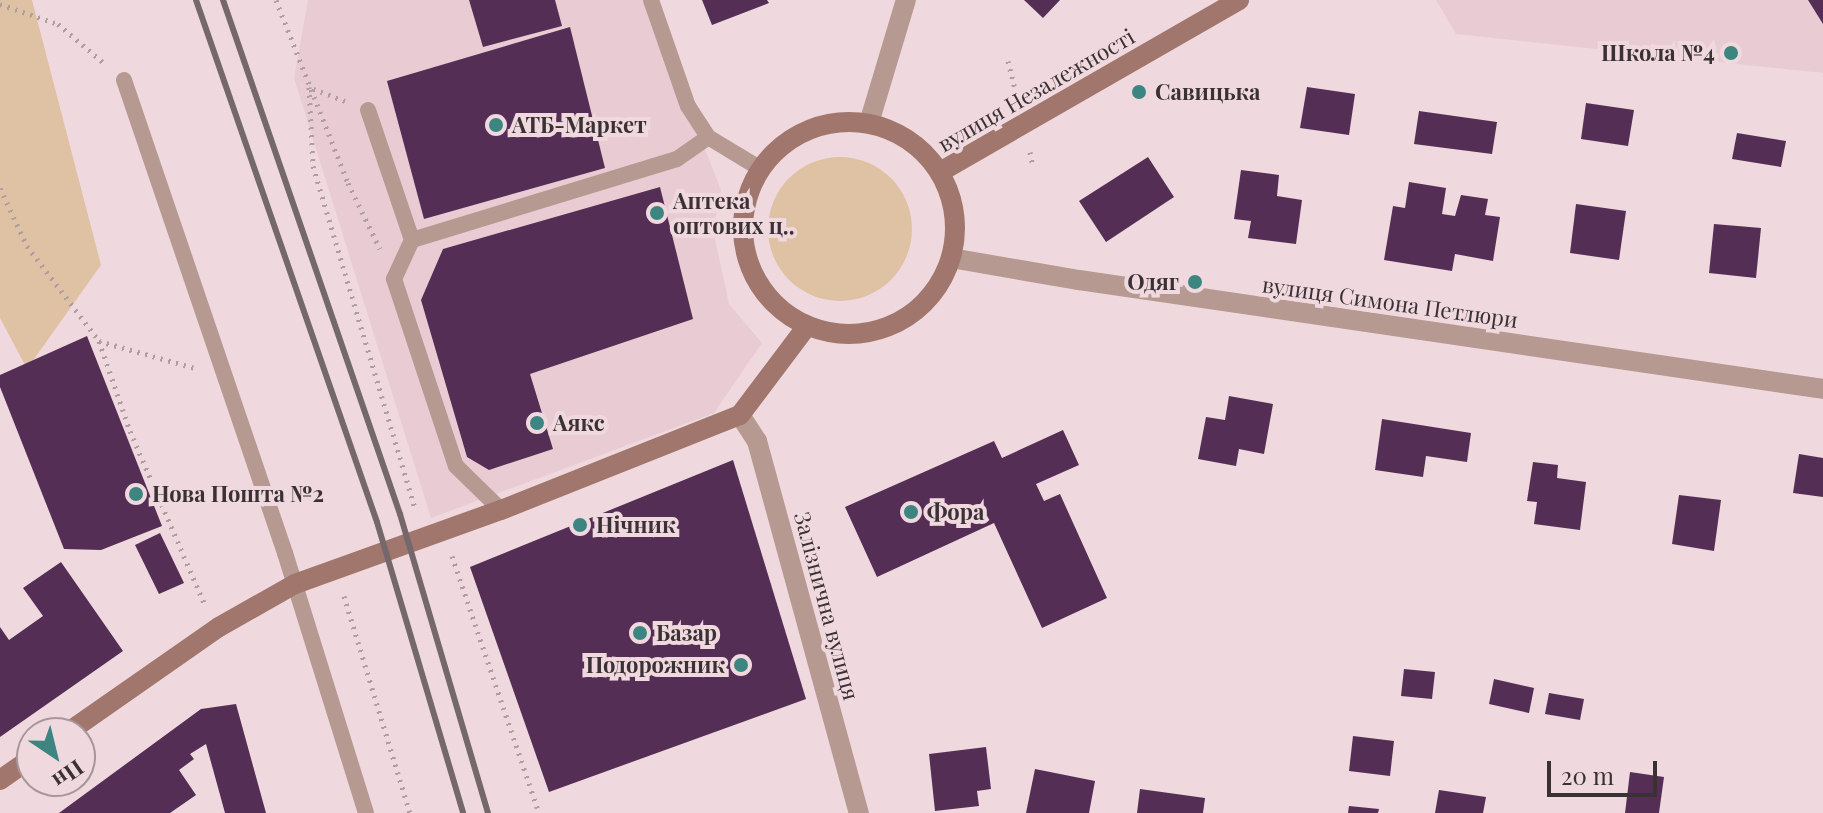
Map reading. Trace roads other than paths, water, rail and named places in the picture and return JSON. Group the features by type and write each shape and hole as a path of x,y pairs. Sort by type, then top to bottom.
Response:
{"main road":[{"name":"вулиця Незалежності","path":"940,172 1239,0"},
{"path":"838,122 869,123 897,132 921,150 940,172 954,206 951,258 935,290 910,315 877,331 841,334 807,326 780,309 760,286 747,258 742,227 747,197 761,169 782,146 808,129 838,122"},
{"path":"90,717 219,627 295,584 501,510 740,415 807,326"}],"street":[{"path":"869,123 906,0"},
{"name":"вулиця Симона Петлюри","path":"951,258 1111,285 1823,389"},
{"name":"Залізнична вулиця","path":"740,415 757,441 859,813"}],"lane":[{"path":"651,0 688,106 708,137 761,169"},
{"path":"124,80 227,377 366,813"},
{"path":"368,110 412,240 394,279 456,466 501,510"},
{"path":"412,240 677,159 708,137"}],"railway":[{"path":"196,0 377,522 463,813"},
{"path":"223,0 400,514 488,813"}],"place":[{"name":"Школа №4","path":"1731,53"},
{"name":"Савицька","path":"1139,92"},
{"name":"АТБ-Маркет","path":"496,125"},
{"name":"Аптека оптових ц‥","path":"657,213"},
{"name":"Одяг","path":"1195,282"},
{"name":"Аякс","path":"537,423"},
{"name":"Нова Пошта №2","path":"136,494"},
{"name":"Фора","path":"911,512"},
{"name":"Нічник","path":"580,525"},
{"name":"Базар","path":"640,633"},
{"name":"Подорожник","path":"741,665"}]}
